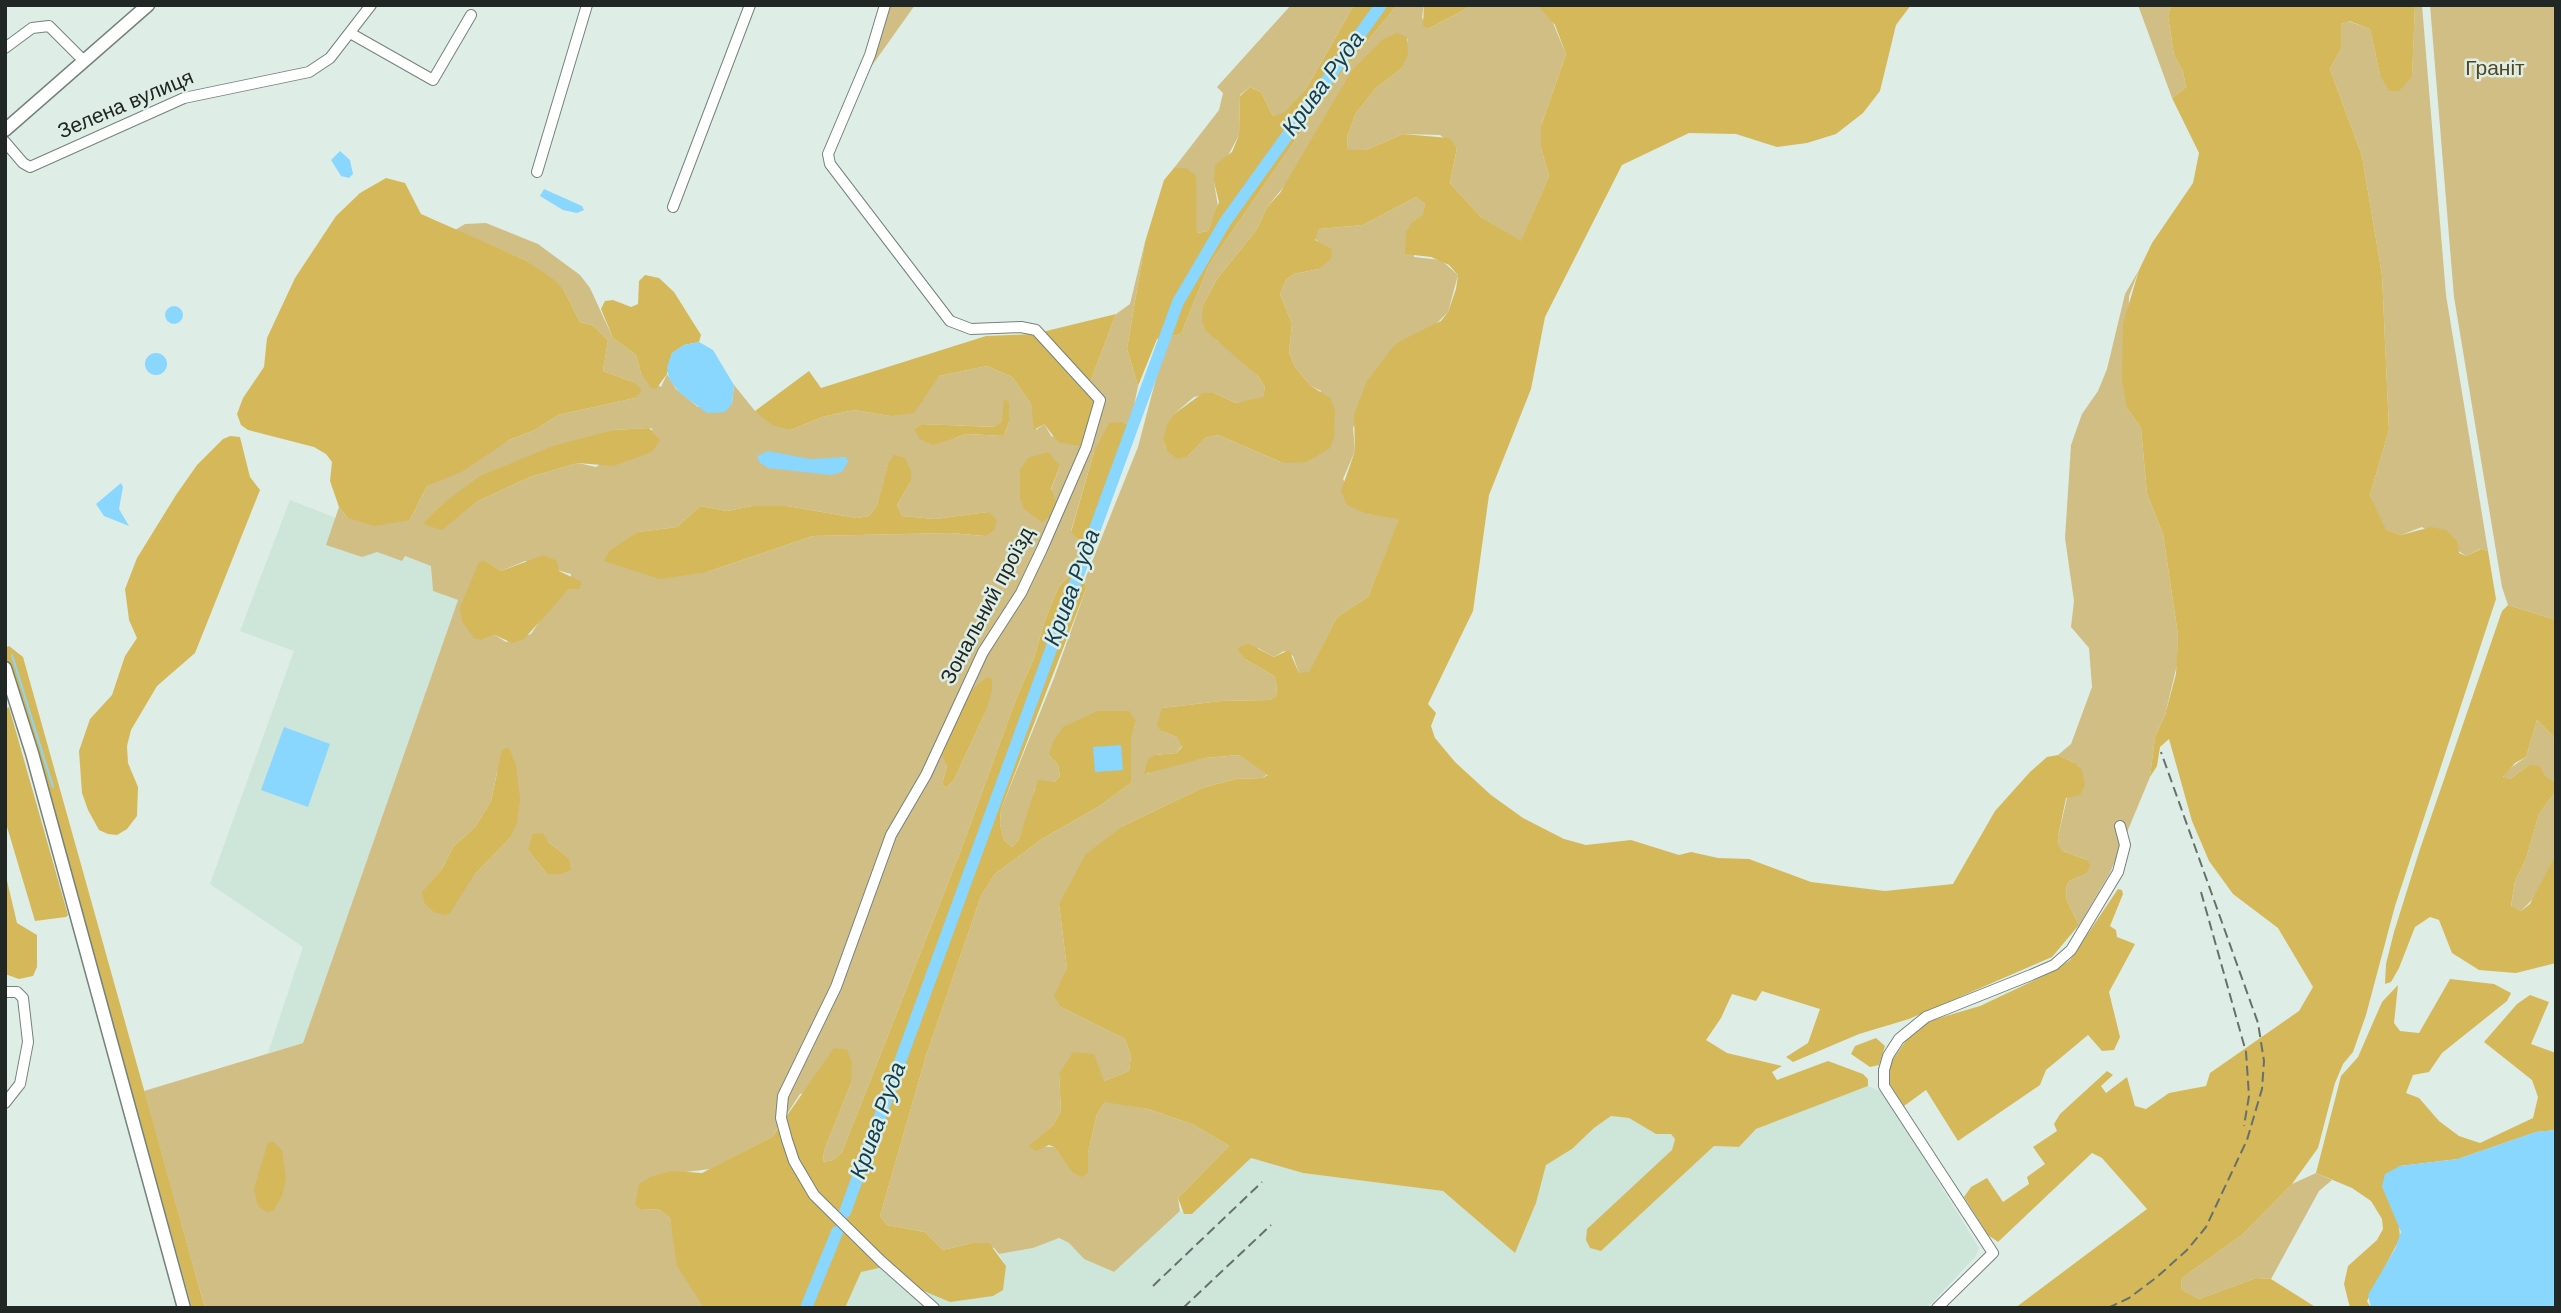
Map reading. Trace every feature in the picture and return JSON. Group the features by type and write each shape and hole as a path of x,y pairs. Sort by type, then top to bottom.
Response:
{"main road":[{"path":"5,130 148,5"},
{"path":"5,668 32,753 184,1308"}],"street":[{"name":"Зелена вулиця","path":"5,142 26,167 30,167 184,98 316,69 350,33 371,5"},
{"path":"537,172 587,5"},
{"path":"673,206 750,5"},
{"name":"Зональний проїзд","path":"885,5 870,55 828,154 830,164 950,321 971,329 1021,327 1036,330 1100,400 1086,448 1032,571 984,652 926,775 891,835 836,987 783,1096 783,1128 794,1161 807,1184 826,1208 934,1308"},
{"path":"350,33 433,80 471,15"},
{"path":"5,48 32,28 49,26 84,61"},
{"path":"1937,1308 1993,1253 1884,1086 1884,1070 1899,1039 1914,1024 2054,965 2071,950 2118,872 2125,845 2119,826"},
{"path":"5,992 17,992 23,998 28,1042 20,1084 5,1103"}],"shaded area":[{"path":"1354,5 1397,5 1341,74 1209,265 1181,334 1157,339 1138,386 1127,349 1145,242 1164,180 1174,168 1186,168 1196,176 1197,233 1208,231 1219,202 1214,182 1215,165 1232,152 1239,135 1240,96 1250,87 1261,92 1273,116 1284,113 1306,89"},
{"path":"1424,5 1473,5 1428,29 1423,25"},
{"path":"1537,5 1911,5 1896,25 1880,91 1863,113 1836,134 1807,143 1777,147 1736,134 1689,133 1622,165 1545,317 1531,389 1489,495 1473,611 1428,704 1436,713 1431,726 1435,738 1455,762 1491,795 1523,818 1564,839 1586,845 1631,840 1679,855 1691,852 1718,858 1749,859 1811,882 1885,891 1953,884 1995,811 2030,772 2047,757 2058,755 2075,763 2082,770 2085,785 2080,795 2066,798 2058,837 2063,851 2087,860 2090,865 2086,874 2069,881 2066,888 2067,901 2079,925 2052,957 1909,1019 1859,1034 1793,1062 1786,1057 1808,1043 1820,1009 1762,991 1756,1001 1732,994 1721,1018 1706,1040 1727,1053 1782,1066 1772,1072 1777,1080 1828,1061 1863,1074 1868,1079 1868,1086 1756,1129 1739,1147 1714,1146 1601,1251 1590,1248 1586,1240 1587,1229 1672,1150 1675,1139 1671,1134 1656,1134 1629,1118 1611,1116 1594,1128 1572,1149 1546,1165 1536,1203 1515,1253 1443,1191 1303,1173 1251,1158 1192,1214 1184,1214 1178,1198 1229,1146 1194,1125 1148,1109 1105,1102 1097,1114 1088,1153 1088,1173 1082,1177 1072,1172 1054,1147 1049,1145 1036,1151 1029,1146 1053,1125 1061,1111 1059,1074 1073,1052 1094,1054 1104,1081 1129,1071 1131,1056 1125,1039 1061,1007 1054,996 1067,968 1059,904 1086,854 1123,826 1202,788 1236,779 1262,778 1268,775 1239,755 1205,758 1144,774 1148,759 1155,755 1176,753 1182,747 1177,737 1161,731 1157,725 1162,708 1221,701 1269,700 1276,696 1274,676 1245,659 1238,650 1241,646 1249,644 1274,657 1289,650 1299,673 1309,672 1337,617 1368,597 1399,519 1367,514 1347,505 1341,491 1355,451 1354,415 1367,381 1396,343 1441,321 1448,312 1456,289 1458,275 1449,265 1431,257 1405,254 1406,232 1413,221 1423,215 1425,204 1416,197 1363,225 1319,229 1315,240 1332,249 1331,259 1319,269 1294,274 1286,280 1280,294 1292,324 1289,352 1295,367 1311,386 1330,398 1335,410 1334,437 1330,448 1306,462 1283,463 1218,435 1205,438 1188,456 1178,459 1167,451 1163,440 1167,425 1174,414 1203,393 1214,393 1236,403 1263,397 1265,387 1258,376 1206,331 1202,321 1203,305 1217,279 1257,229 1267,207 1280,193 1352,70 1383,39 1397,33 1407,37 1408,54 1402,68 1376,88 1356,113 1347,137 1348,150 1366,150 1403,134 1449,138 1457,148 1450,183 1481,217 1521,241 1549,176 1541,148 1541,126 1566,54 1555,25"},
{"path":"2171,5 2415,5 2412,76 2399,91 2389,91 2380,75 2370,29 2349,21 2341,24 2341,49 2330,69 2362,156 2382,275 2389,430 2370,495 2386,530 2401,535 2431,527 2446,530 2457,541 2459,553 2466,556 2481,549 2488,551 2496,599 2395,906 2366,1015 2353,1052 2343,1064 2335,1083 2318,1148 2292,1184 2242,1235 2182,1278 2181,1289 2199,1299 2256,1278 2271,1279 2317,1308 2015,1308 2147,1209 2102,1158 2092,1153 1998,1242 1988,1235 1964,1197 1971,1187 1987,1178 2003,1202 2029,1184 2027,1177 2045,1164 2033,1147 2057,1131 2054,1124 2060,1114 2107,1071 2113,1075 2101,1086 2106,1093 2127,1077 2135,1106 2146,1109 2169,1093 2206,1086 2210,1073 2299,1011 2313,987 2278,928 2233,894 2209,861 2192,821 2169,739 2160,747 2157,766 2150,777 2155,737 2165,715 2176,674 2178,635 2163,534 2147,494 2141,428 2127,408 2122,380 2123,324 2139,270 2152,243 2193,183 2199,153 2172,98 2186,87 2183,72 2174,55 2168,16"},
{"path":"386,178 405,183 421,214 525,260 553,279 564,290 580,322 592,325 608,340 603,371 633,382 642,390 635,398 558,415 535,430 509,440 463,471 427,486 410,520 374,526 348,518 339,507 330,481 332,462 326,454 314,447 248,430 241,425 237,414 243,398 264,367 267,338 295,278 336,216 360,193"},
{"path":"645,275 659,278 674,292 701,335 699,342 684,345 672,353 667,374 656,389 651,388 641,373 636,355 613,338 601,309 605,301 613,300 631,307 638,304 639,281"},
{"path":"1116,314 1087,390 1095,407 1080,446 1058,442 1044,424 1034,430 1031,404 1012,377 987,366 939,376 914,413 890,416 854,410 822,417 791,430 772,425 755,411 809,371 821,388 986,336 1034,334"},
{"path":"1004,399 1009,402 1009,422 1004,436 967,434 933,445 920,439 914,429 921,424 995,427 1002,421"},
{"path":"1123,422 1130,426 1087,541 1077,539 1071,532 1094,452 1109,423"},
{"path":"649,428 660,440 652,452 613,466 578,463 530,477 478,501 442,530 423,524 441,505 480,476 553,446 613,430"},
{"path":"230,436 240,437 250,477 260,490 195,653 157,686 131,730 127,746 128,763 138,787 137,816 127,829 117,835 108,834 99,830 82,793 79,751 90,719 112,695 125,656 137,638 129,620 125,589 137,558 176,495 197,465 223,439"},
{"path":"1048,452 1060,466 1051,489 1056,501 1049,517 1042,522 1024,509 1020,498 1020,470 1028,458"},
{"path":"894,455 905,458 911,471 911,481 897,505 902,516 935,519 988,512 997,520 994,530 985,536 950,533 813,536 707,572 660,579 604,561 609,551 638,532 677,527 700,506 727,511 752,506 787,506 857,518 869,516 877,505 888,464"},
{"path":"290,500 336,518 327,545 377,552 402,561 404,556 432,566 433,591 458,600 303,1043 268,1053 303,947 210,884 294,651 240,631"},
{"path":"544,555 557,561 559,571 582,582 579,589 569,589 524,639 512,643 495,635 482,640 474,638 462,621 460,607 479,562 486,561 501,571"},
{"path":"1073,572 1085,579 1086,589 1001,809 1000,824 1004,840 1012,847 1019,839 1038,780 1054,782 1060,776 1058,765 1049,755 1053,742 1063,727 1098,711 1129,711 1136,721 1131,740 1131,783 1098,807 1042,839 995,874 981,896 926,1056 880,1216 887,1225 925,1232 943,1250 972,1243 989,1243 1006,1266 1003,1290 993,1296 950,1302 919,1289 892,1265 861,1272 845,1308 704,1308 677,1266 670,1218 658,1209 642,1210 635,1205 639,1184 652,1176 673,1171 702,1173 772,1137 834,1048 847,1050 852,1063 851,1083 824,1151 823,1162 833,1160 842,1152 961,850 1016,699 1034,658 1045,620 1059,586"},
{"path":"2508,605 2556,620 2556,739 2537,720 2526,757 2515,763 2503,777 2510,779 2529,765 2540,766 2545,776 2555,783 2553,795 2539,814 2526,859 2515,881 2511,906 2521,911 2530,904 2556,854 2556,963 2516,973 2479,970 2452,953 2439,920 2430,917 2415,927 2399,968 2391,982 2385,984 2386,964 2394,932 2420,849 2502,611"},
{"path":"9,646 23,657 205,1308 192,1308 22,699 5,655 5,648"},
{"path":"987,677 992,679 992,691 985,713 954,780 946,788 942,785 947,765 941,754 968,693"},
{"path":"9,707 68,915 66,917 35,921 5,820 5,709"},
{"path":"509,748 516,765 520,799 517,823 510,838 474,875 450,913 445,915 434,912 425,904 422,892 442,869 453,847 475,827 491,801 501,754 503,749"},
{"path":"543,833 548,842 568,857 571,870 560,874 547,874 528,850 533,834"},
{"path":"5,872 17,923 37,935 37,967 33,976 19,979 5,974"},
{"path":"2118,889 2122,890 2123,894 2110,926 2116,930 2117,937 2135,944 2109,992 2120,1037 2114,1050 2102,1051 2088,1035 2046,1070 2040,1085 1958,1141 1926,1090 1904,1106 1888,1081 1888,1074 1891,1062 1912,1032 1922,1023 1980,1006 2052,972 2070,960"},
{"path":"2450,979 2494,984 2511,993 2507,1001 2442,1053 2429,1072 2413,1075 2406,1093 2419,1098 2439,1121 2459,1136 2480,1143 2533,1118 2538,1097 2532,1080 2484,1042 2517,1004 2530,995 2549,1002 2531,1044 2556,1053 2556,1130 2536,1132 2458,1159 2400,1166 2382,1186 2399,1225 2400,1238 2367,1301 2371,1308 2350,1308 2344,1284 2348,1266 2377,1240 2383,1229 2382,1219 2371,1201 2352,1188 2316,1173 2341,1076 2358,1057 2382,1002 2398,985 2394,1023 2400,1031 2419,1033"},
{"path":"1876,1038 1885,1046 1879,1065 1870,1067 1851,1054 1855,1046"},
{"path":"1868,1086 1883,1092 1979,1248 1975,1257 1927,1308 845,1308 861,1271 892,1265 1006,1266 999,1254 1033,1248 1058,1238 1069,1243 1084,1259 1114,1272 1180,1211 1192,1214 1251,1158 1303,1173 1443,1191 1515,1253 1536,1203 1546,1165 1572,1149 1594,1128 1611,1116 1629,1118 1656,1134 1671,1134 1675,1139 1672,1150 1601,1251 1714,1146 1739,1147 1756,1129"},
{"path":"268,1142 274,1142 282,1151 286,1179 282,1196 273,1211 267,1212 258,1206 254,1189"}],"green space":[{"path":"889,5 915,5 866,74"},
{"path":"1291,5 1354,5 1306,89 1284,114 1273,116 1261,92 1250,87 1240,95 1239,135 1214,182 1218,207 1208,231 1197,233 1196,210 1186,168 1174,168 1219,110 1223,93 1217,87"},
{"path":"1397,5 1424,5 1422,17 1428,29 1473,5 1538,6 1550,16 1566,54 1541,126 1541,148 1549,176 1521,242 1481,217 1450,183 1457,148 1440,135 1403,134 1366,150 1348,150 1347,137 1356,113 1376,88 1402,68 1408,38 1267,207 1257,229 1217,279 1203,305 1216,340 1237,355 1258,376 1265,387 1263,398 1236,403 1214,393 1194,397 1174,414 1163,440 1167,451 1188,456 1205,438 1218,435 1283,463 1321,391 1311,386 1295,367 1289,352 1292,324 1280,294 1286,280 1294,274 1319,269 1323,246 1314,238 1319,229 1363,225 1416,197 1425,204 1424,215 1413,221 1414,257 1441,260 1458,275 1448,312 1433,327 1396,343 1353,428 1355,451 1343,479 1367,514 1400,518 1368,597 1337,617 1309,673 1299,673 1293,656 1284,651 1274,657 1258,648 1245,659 1274,676 1276,696 1269,700 1221,701 1162,708 1161,731 1177,737 1182,746 1176,753 1155,755 1147,774 1157,768 1205,758 1239,755 1268,774 1262,778 1236,779 1202,788 1123,826 1059,904 1067,968 1062,985 1061,1007 1125,1039 1131,1056 1129,1071 1104,1081 1059,1074 1061,1111 1053,1125 1030,1146 1054,1147 1072,1171 1088,1173 1088,1153 1097,1114 1105,1102 1111,1102 1148,1109 1194,1125 1229,1146 1178,1198 1180,1211 1114,1272 1084,1259 1069,1243 1059,1238 1033,1248 999,1254 994,1248 972,1243 943,1250 925,1232 887,1225 880,1216 926,1056 981,896 995,874 1042,839 1098,807 1131,783 1131,739 1136,721 1049,755 1058,765 1060,776 1054,782 1035,788 1031,809 1019,839 1012,847 1004,840 1000,824 1001,809 1054,678 1086,589 1085,579 1138,447 1159,367 1171,336 1181,334 1209,265 1341,74"},
{"path":"2138,5 2171,5 2168,16 2174,55 2183,72 2186,87 2172,98"},
{"path":"2415,5 2422,5 2446,295 2488,551 2480,549 2466,556 2422,527 2401,535 2385,530 2370,495 2389,430 2382,275 2362,156 2330,69 2341,49 2341,24 2348,21 2370,29 2380,75 2412,75"},
{"name":"Граніт","path":"2430,5 2556,5 2556,620 2508,605 2502,587 2454,297"},
{"path":"486,223 538,244 580,275 590,288 613,338 636,355 641,373 661,387 667,374 676,389 698,407 732,404 734,385 755,411 791,430 822,417 854,410 890,416 939,376 987,366 1012,377 1031,404 1036,430 1044,424 1052,437 1087,390 1116,314 1130,304 1145,242 1127,349 1138,386 1130,426 1123,422 1094,452 1071,531 1077,539 1087,541 1073,572 1059,586 1045,620 1034,658 1016,699 961,850 842,1152 833,1160 823,1162 824,1151 851,1083 800,1094 772,1137 711,1169 652,1176 642,1210 658,1209 670,1218 673,1234 704,1308 205,1308 144,1091 303,1043 458,600 433,591 431,566 405,556 402,561 377,552 362,557 326,545 339,507 348,518 410,520 427,486 509,440 535,430 558,415 635,398 633,382 603,371 608,340 592,325 580,322 564,290 525,260 455,230 465,224","holes":["1009,402 1009,422 1004,436 967,434 955,438 914,429 921,424 996,427 1002,421","653,429 596,467 578,463 530,477 478,501 442,529 424,524 441,505 613,430","845,457 831,475 810,459 828,460","888,465 911,481 897,505 902,516 935,519 988,512 984,536 950,533 813,536 707,572 638,532 677,527 700,506 727,511 752,506 787,506 857,518 869,516 877,505","1060,466 1051,490 1021,480 1020,470","486,561 501,571 525,561 571,574 569,589 547,610 531,634 506,642 495,635 482,640","985,713 954,780 946,788 942,785 947,765","497,772 510,838 474,875 422,893 442,869 453,847 475,827 491,801","548,842 568,857 547,874 528,850"]},
{"path":"2139,270 2129,296 2127,408 2141,428 2147,494 2163,534 2178,635 2177,665 2165,715 2155,737 2150,777 2110,873 2079,925 2067,901 2066,888 2069,881 2086,874 2087,860 2063,851 2059,847 2058,837 2075,763 2058,755 2071,744 2092,687 2089,648 2071,627 2074,601 2065,538 2071,445 2082,414 2098,391 2107,369 2125,294"},
{"path":"2537,720 2556,739 2556,854 2537,895 2521,911 2511,907 2515,881 2526,859 2539,814 2553,795 2529,765 2510,779 2503,778 2506,771 2526,757"},
{"path":"2316,1173 2332,1180 2319,1191 2271,1279 2256,1278 2199,1299 2181,1289 2182,1278 2242,1235 2292,1184"}],"water":[{"path":"340,151 350,160 353,174 349,178 341,176 331,160"},
{"path":"544,189 582,206 584,210 577,213 563,210 540,196"},
{"path":"174,306 180,309 183,315 180,321 174,324 168,321 165,315 168,309"},
{"path":"699,342 713,350 734,385 732,404 725,412 707,413 680,393 669,379 667,367 672,353 684,345"},
{"path":"156,353 164,356 167,364 164,372 156,375 148,372 145,364 148,356"},
{"path":"768,451 810,459 846,457 848,462 842,472 831,475 768,468 759,462 757,456"},
{"path":"121,483 123,487 119,509 129,526 104,516 96,504"},
{"path":"284,727 330,744 308,807 261,790"},
{"path":"1121,745 1123,770 1095,772 1093,747"},
{"path":"2556,1130 2556,1308 2371,1308 2368,1295 2395,1249 2401,1232 2382,1186 2385,1174 2400,1166 2458,1159 2536,1132"}],"waterway":[{"name":"Крива Руда","path":"845,1212 1178,302 1225,222 1381,5"},
{"path":"12,655 53,787"},
{"name":"Крива Руда","path":"806,1308 837,1232"}],"railway":[{"path":"2108,1308 2129,1298 2157,1277 2187,1250 2206,1227 2247,1140 2262,1089 2264,1061 2258,1023 2161,752"},
{"path":"2201,892 2246,1052 2249,1096 2244,1126"},
{"path":"1153,1286 1262,1182"},
{"path":"1183,1308 1271,1225"}]}
